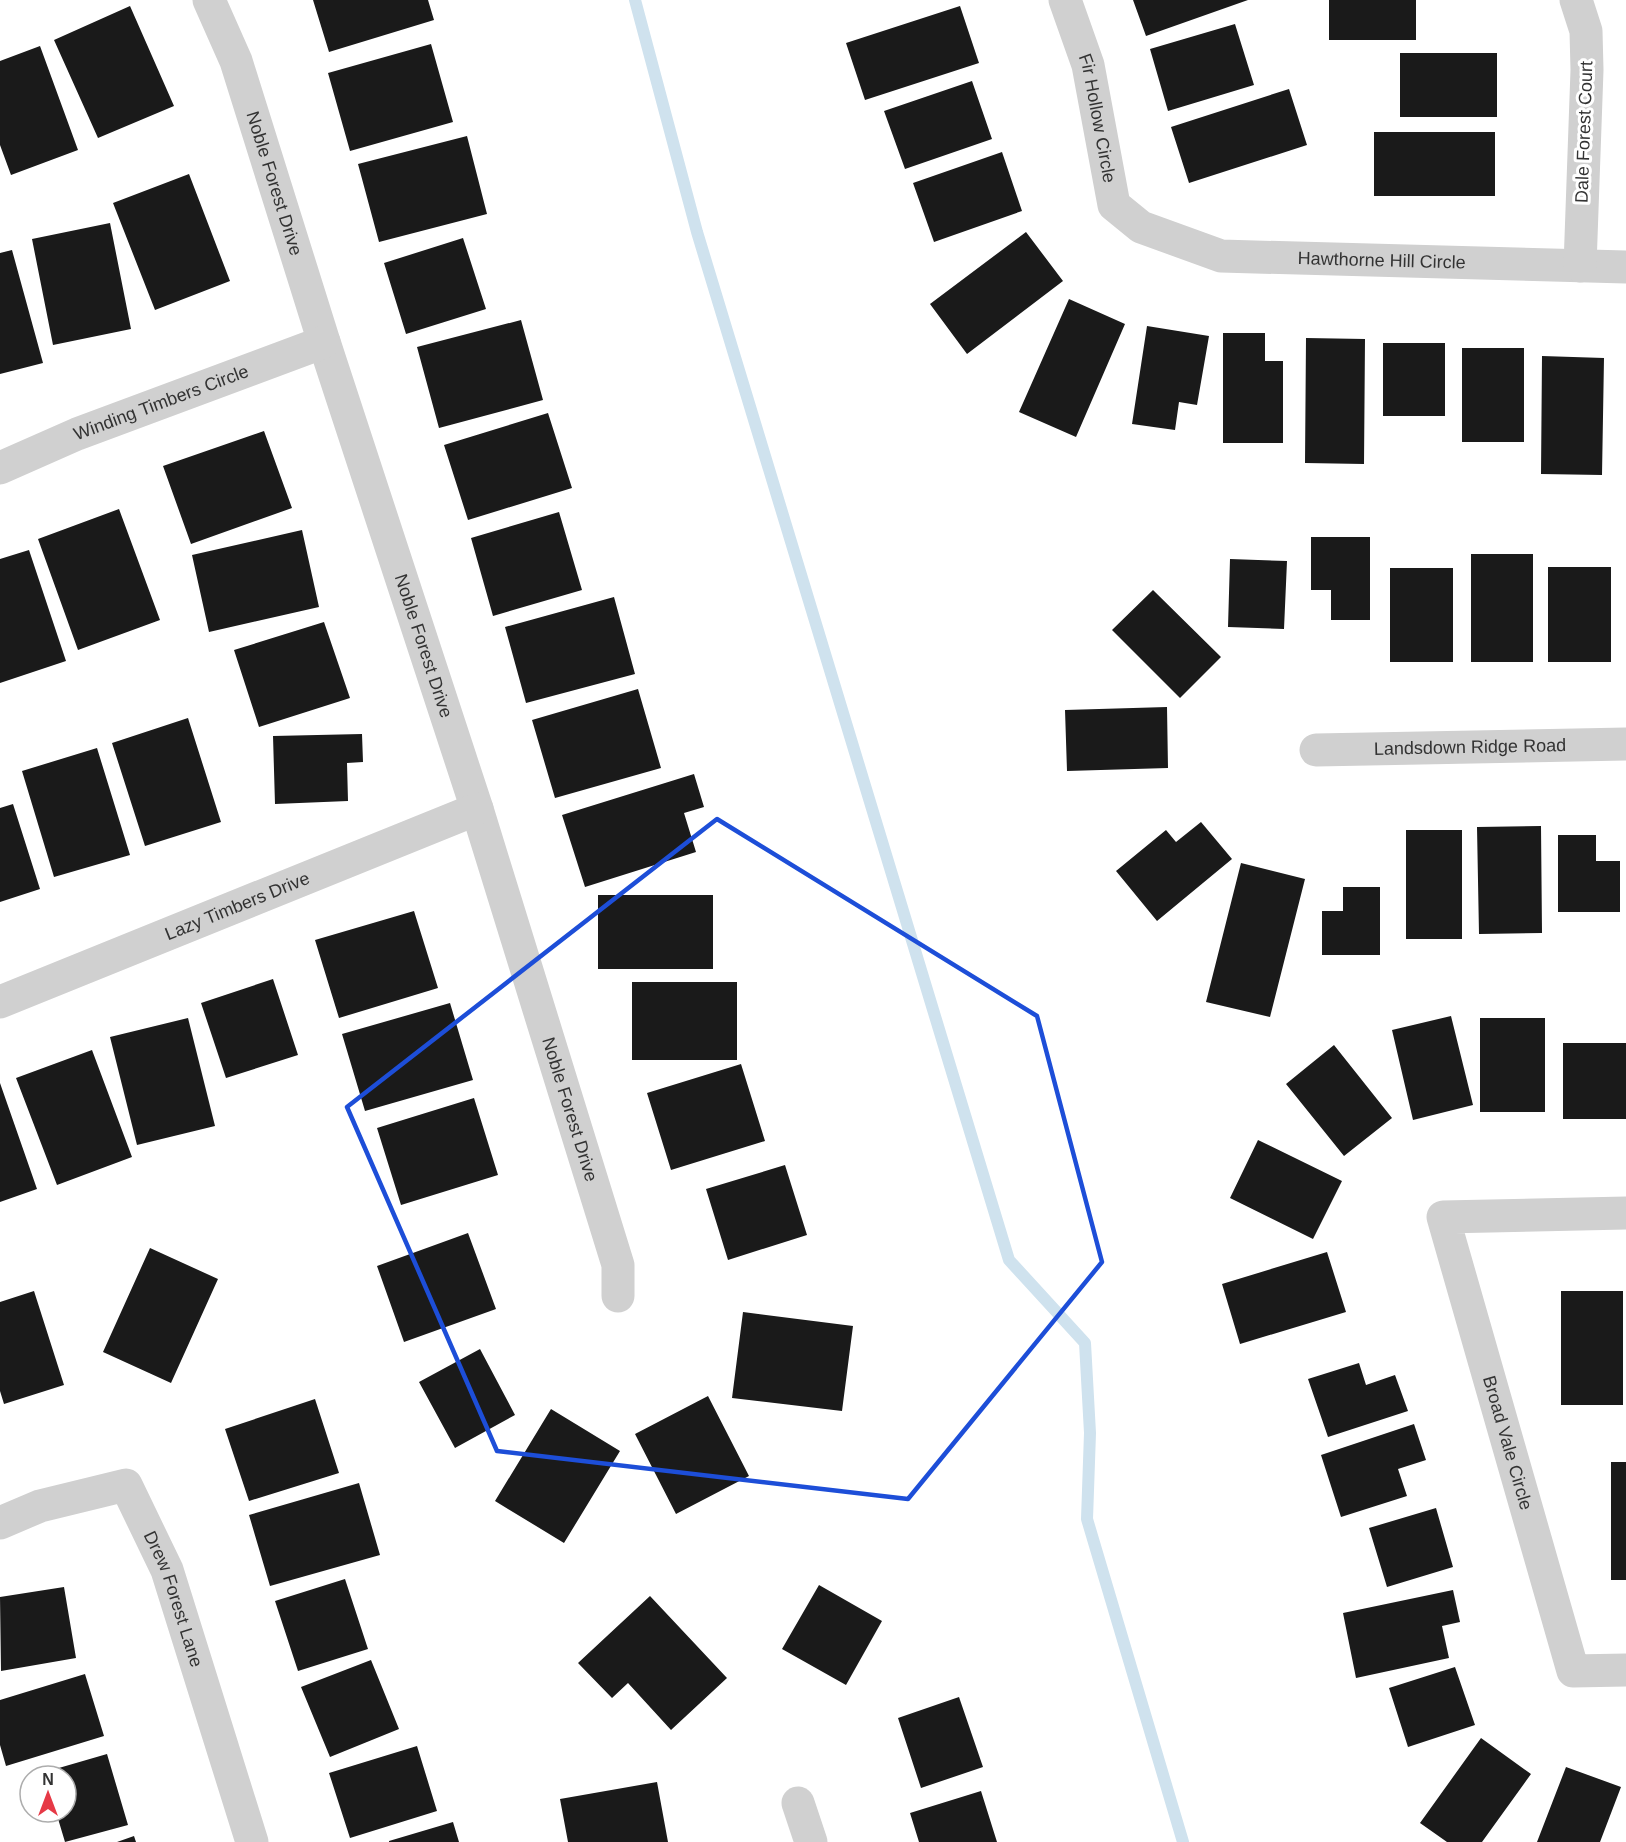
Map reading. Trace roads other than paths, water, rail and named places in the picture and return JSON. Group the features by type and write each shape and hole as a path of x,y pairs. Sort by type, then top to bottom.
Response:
{"street":[{"name":"Noble Forest Drive","path":"209,0 236,61 324,342 477,809 618,1265 618,1296"},
{"name":"Fir Hollow Circle","path":"1065,0 1088,65 1114,205 1141,227"},
{"name":"Dale Forest Court","path":"1576,0 1586,31 1587,70 1580,266"},
{"name":"Hawthorne Hill Circle","path":"1141,227 1221,256 1626,267"},
{"name":"Winding Timbers Circle","path":"0,468 77,434 324,342"},
{"name":"Landsdown Ridge Road","path":"1316,750 1626,744"},
{"name":"Lazy Timbers Drive","path":"0,1002 477,809"},
{"name":"Broad Vale Circle","path":"1626,1213 1443,1218 1573,1671 1626,1670"},
{"name":"Drew Forest Lane","path":"0,1522 40,1506 126,1485 167,1570 252,1842"},
{"path":"798,1803 811,1842"}],"waterway":[{"path":"635,0 697,232 1009,1260 1085,1343 1090,1433 1087,1519 1183,1842"}]}
